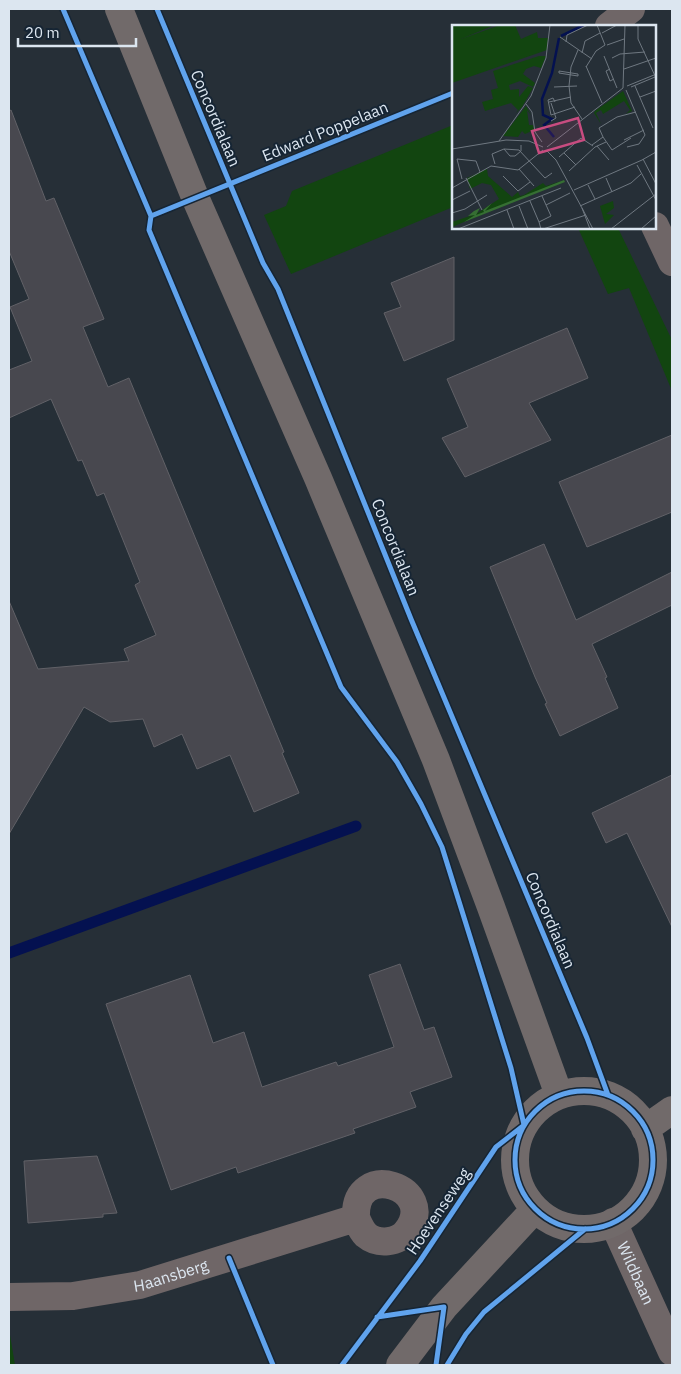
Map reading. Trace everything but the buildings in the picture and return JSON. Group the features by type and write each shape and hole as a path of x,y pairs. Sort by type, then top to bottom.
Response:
{"main road":[{"path":"120,9 195,197 318,478 436,760 559,1095"},
{"path":"584,1091 608,1095 622,1102 635,1114 645,1129 652,1157 648,1185 634,1207 613,1222 600,1227 585,1229 571,1228 558,1224 546,1218 535,1209 522,1191 515,1169 516,1146 524,1125 539,1107 559,1095 584,1091"},
{"path":"645,1129 672,1110"},
{"path":"400,1365 444,1307 535,1209"}],"street":[{"path":"610,25 631,9"},
{"path":"656,228 672,262"},
{"name":"Haansberg","path":"9,1297 73,1296 140,1285 356,1218"},
{"name":"Wildbaan","path":"613,1222 672,1352"}],"green space":[{"path":"452,125 452,207 291,274 264,215 286,206 292,191"},
{"path":"578,229 618,229 672,340 672,391 629,288 608,294"},
{"path":"9,1329 15,1365 9,1365"}],"waterway":[{"path":"9,953 356,826"}],"cycle path":[{"path":"63,9 151,216 149,230 341,687 397,762 421,804 442,847 511,1068 524,1125"},
{"name":"Concordialaan","path":"157,9 263,263 278,289 411,619 587,1038 608,1095"},
{"name":"Edward Poppelaan","path":"151,216 452,93"},
{"path":"584,1091 610,1097 622,1103 632,1112 641,1122 647,1134 653,1160 647,1186 641,1198 632,1208 622,1217 610,1223 584,1229 558,1223 546,1217 536,1208 527,1198 521,1186 515,1160 521,1134 527,1122 536,1112 546,1103 558,1097 584,1091"},
{"name":"Hoevenseweg","path":"342,1365 420,1261 496,1147 523,1126"},
{"path":"447,1365 466,1334 484,1312 585,1229"},
{"path":"229,1258 273,1365"},
{"path":"377,1317 444,1307 436,1365"}]}
